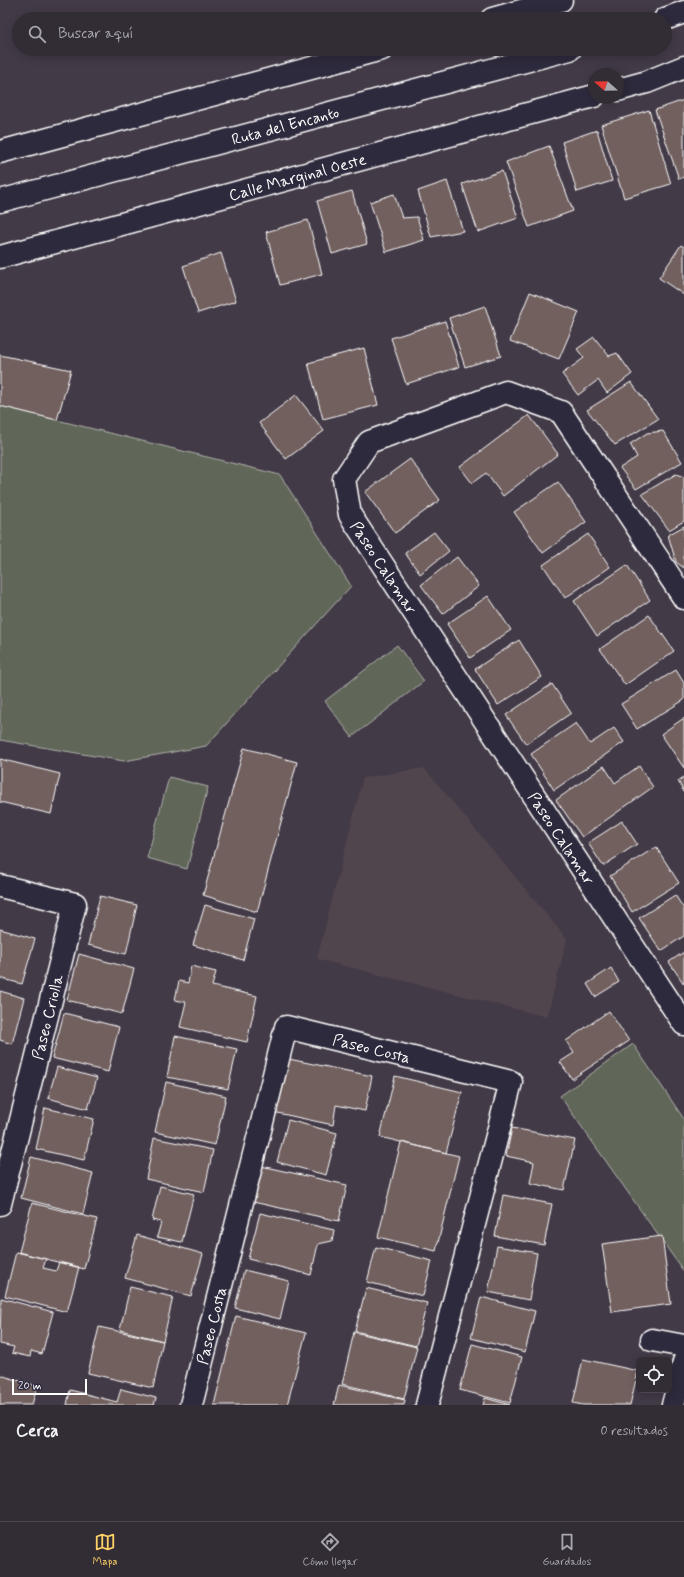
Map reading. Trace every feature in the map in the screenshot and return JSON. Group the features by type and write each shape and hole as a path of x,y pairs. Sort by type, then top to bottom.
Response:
{"street":[{"path":"517,12 561,0"},
{"path":"672,16 684,12"},
{"path":"0,152 356,56"},
{"name":"Ruta del Encanto","path":"0,201 544,56"},
{"path":"624,88 647,82 684,67"},
{"name":"Calle Marginal Oeste","path":"0,257 588,98"},
{"name":"Paseo Calamar","path":"684,598 560,412 506,392 369,442 344,479 350,515 684,1024"},
{"name":"Paseo Criolla","path":"0,886 75,904 0,1204"},
{"name":"Paseo Costa","path":"191,1405 286,1027 512,1082 427,1405"},
{"path":"652,1340 684,1346"},
{"path":"673,1405 684,1362"}],"shaded area":[{"path":"424,768 567,939 547,1017 317,959 363,778"}],"green space":[{"path":"0,406 280,475 351,586 206,746 124,761 0,740"},
{"path":"397,645 424,681 352,737 325,701"},
{"path":"169,777 208,787 187,869 147,858"},
{"path":"633,1044 684,1119 684,1272 560,1096"}],"building":[{"path":"684,100 684,177 679,179 655,110"},
{"path":"649,110 671,184 624,198 601,125"},
{"path":"597,130 612,181 577,192 562,142"},
{"path":"549,146 573,211 529,227 506,162"},
{"path":"502,171 518,218 478,232 462,184"},
{"path":"447,181 463,231 431,237 418,191"},
{"path":"352,191 367,244 332,254 317,201"},
{"path":"394,194 402,218 417,217 424,240 386,252 370,202"},
{"path":"308,220 322,274 280,285 266,232"},
{"path":"681,245 684,247 684,295 659,278"},
{"path":"221,253 236,301 198,313 183,266"},
{"path":"530,292 579,312 559,359 510,341"},
{"path":"485,306 501,356 465,367 449,318"},
{"path":"445,321 459,367 406,384 391,338"},
{"path":"594,337 609,356 617,353 632,374 607,393 598,380 578,395 562,374 584,358 577,349"},
{"path":"364,348 378,405 323,419 308,363"},
{"path":"0,355 71,370 57,420 0,406"},
{"path":"631,382 658,419 615,445 587,410"},
{"path":"296,395 324,431 286,459 259,423"},
{"path":"529,415 558,454 503,496 486,473 472,483 460,467"},
{"path":"663,431 682,462 636,489 620,468 637,457 630,444 647,433"},
{"path":"410,459 440,500 395,533 365,492"},
{"path":"676,474 684,477 684,521 669,530 642,494"},
{"path":"558,482 586,522 543,553 514,512"},
{"path":"684,526 684,568 676,562 668,535"},
{"path":"434,532 449,551 420,574 405,553"},
{"path":"588,534 610,567 565,598 543,565"},
{"path":"457,557 479,586 443,614 421,585"},
{"path":"627,565 650,600 597,636 574,601"},
{"path":"488,596 511,630 470,658 447,624"},
{"path":"649,615 674,651 625,685 600,649"},
{"path":"519,640 542,677 498,705 475,669"},
{"path":"676,670 684,683 684,700 637,729 621,704"},
{"path":"552,684 571,713 526,744 506,715"},
{"path":"684,718 684,768 661,734"},
{"path":"576,723 590,744 614,728 624,742 554,790 531,754"},
{"path":"244,748 297,762 257,912 203,895"},
{"path":"0,759 60,774 51,814 0,802"},
{"path":"604,766 615,783 639,766 653,787 582,837 556,800"},
{"path":"684,777 684,792 678,781"},
{"path":"622,821 637,844 603,866 588,843"},
{"path":"656,847 679,883 632,912 610,876"},
{"path":"675,895 684,909 684,936 661,951 639,918"},
{"path":"100,896 137,905 126,954 88,945"},
{"path":"205,905 254,919 243,960 193,945"},
{"path":"0,929 35,939 22,984 0,978"},
{"path":"684,952 684,984 669,962"},
{"path":"79,954 134,969 122,1014 67,1000"},
{"path":"191,966 216,972 212,986 257,996 247,1042 180,1027 186,1002 175,1000 179,981 188,983"},
{"path":"611,968 619,982 595,997 587,984"},
{"path":"0,991 24,998 12,1044 0,1040"},
{"path":"609,1011 629,1041 572,1079 560,1062 574,1053 566,1041"},
{"path":"64,1013 119,1027 108,1072 52,1058"},
{"path":"175,1036 237,1049 228,1089 167,1077"},
{"path":"284,1058 372,1076 365,1111 336,1105 333,1125 273,1112"},
{"path":"57,1067 97,1078 88,1109 48,1098"},
{"path":"395,1076 462,1092 446,1153 380,1137"},
{"path":"166,1082 226,1096 215,1145 155,1132"},
{"path":"45,1108 94,1119 84,1160 36,1149"},
{"path":"288,1120 337,1133 326,1175 277,1162"},
{"path":"512,1128 575,1140 564,1190 530,1183 534,1162 506,1156"},
{"path":"154,1138 213,1150 204,1192 146,1179"},
{"path":"401,1142 459,1156 436,1251 378,1237"},
{"path":"31,1157 93,1173 83,1214 21,1198"},
{"path":"261,1166 347,1185 339,1221 253,1202"},
{"path":"160,1186 194,1194 182,1242 157,1237 161,1222 152,1220"},
{"path":"503,1195 552,1204 544,1245 495,1236"},
{"path":"32,1203 97,1219 84,1269 19,1252"},
{"path":"260,1213 334,1230 332,1241 318,1244 311,1275 248,1259"},
{"path":"137,1235 203,1254 191,1296 125,1278"},
{"path":"662,1236 671,1304 612,1312 602,1244"},
{"path":"497,1246 537,1253 529,1300 488,1292"},
{"path":"376,1247 432,1261 423,1296 367,1282"},
{"path":"16,1252 46,1259 43,1268 56,1271 59,1262 79,1267 67,1312 5,1296"},
{"path":"244,1270 289,1281 280,1319 235,1308"},
{"path":"130,1287 173,1297 163,1341 120,1330"},
{"path":"366,1288 427,1303 416,1346 355,1331"},
{"path":"481,1297 535,1311 525,1352 471,1338"},
{"path":"1,1298 53,1312 42,1354 31,1351 30,1357 12,1353 14,1347 0,1344"},
{"path":"236,1316 306,1333 287,1405 214,1405"},
{"path":"99,1327 163,1341 153,1388 88,1373"},
{"path":"354,1332 417,1347 404,1399 342,1384"},
{"path":"472,1344 522,1357 510,1403 460,1390"},
{"path":"583,1359 636,1371 636,1380 630,1405 583,1405 573,1403"},
{"path":"0,1375 37,1386 32,1405 0,1405"},
{"path":"339,1385 405,1400 404,1405 334,1405"},
{"path":"121,1389 156,1398 154,1405 67,1405 70,1390 117,1402"},
{"path":"485,1398 510,1405 483,1405"}]}
